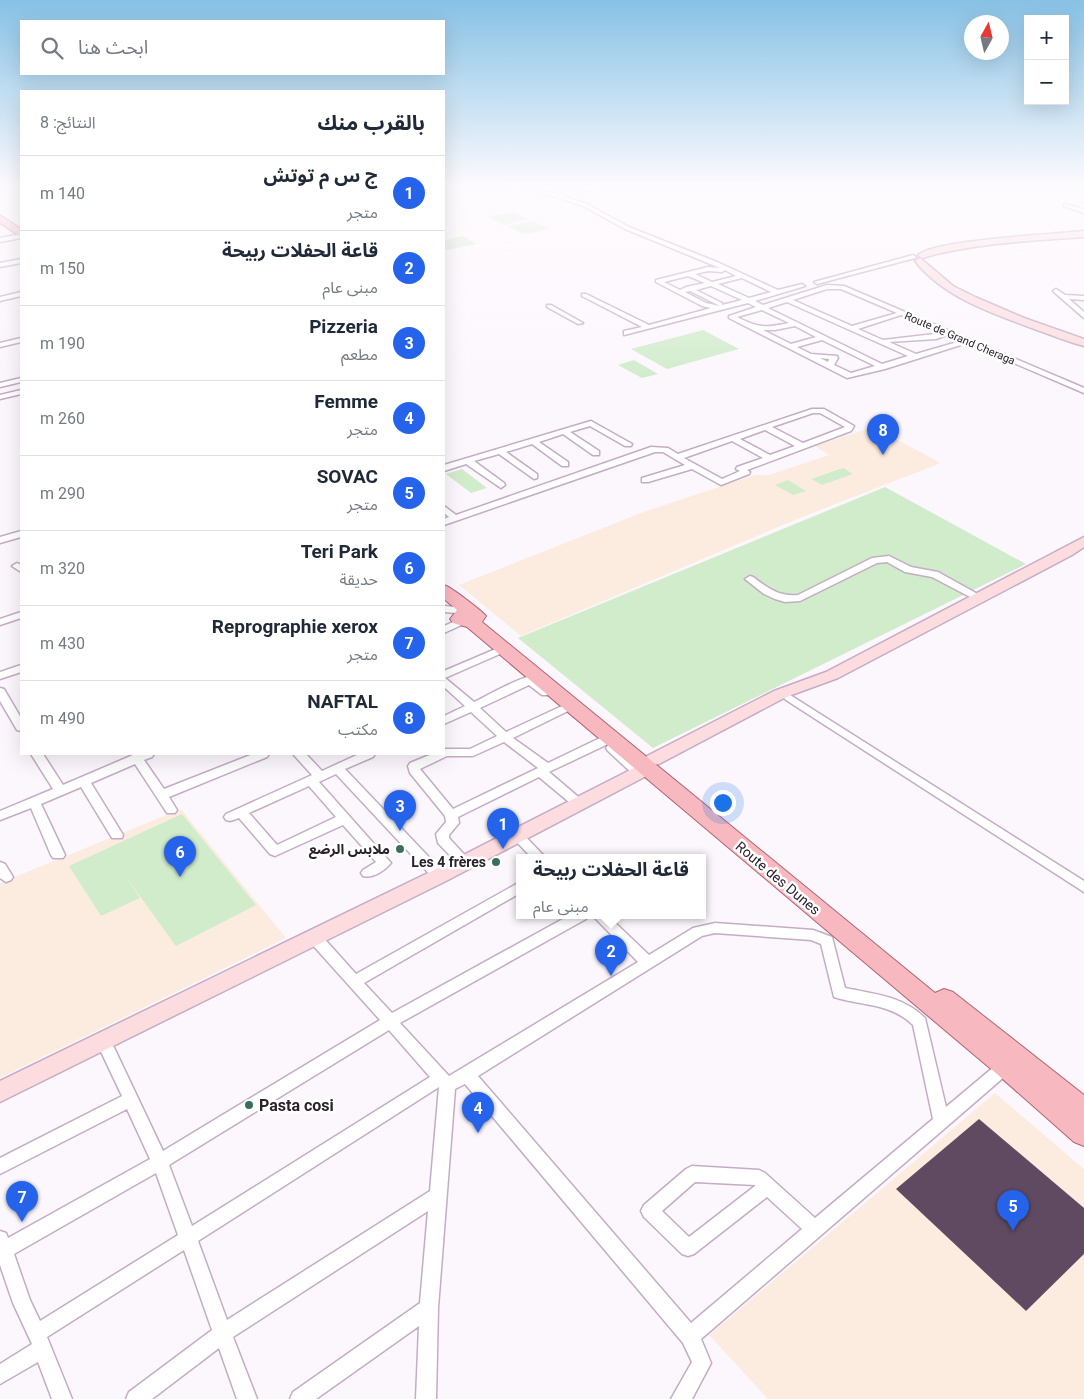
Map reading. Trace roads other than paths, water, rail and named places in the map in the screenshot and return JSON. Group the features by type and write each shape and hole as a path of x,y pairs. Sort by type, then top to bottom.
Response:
{"main road":[{"name":"Route des Dunes","path":"445,591 461,613 650,767 1006,1066 1084,1134"},
{"name":"Route des Dunes","path":"461,613 505,648 535,679 789,875 1084,1111"}],"street":[{"path":"684,251 778,293"},
{"path":"627,333 894,261 922,259 936,251"},
{"path":"922,259 944,277 972,295 995,306 1084,339"},
{"path":"922,259 941,281 965,296 1084,343"},
{"path":"0,265 20,261"},
{"path":"721,307 704,305 658,281 710,269 729,270"},
{"path":"701,271 759,298"},
{"path":"690,274 748,300 882,367"},
{"path":"679,276 735,304"},
{"path":"679,292 742,276"},
{"path":"669,279 721,307"},
{"path":"965,342 852,376 830,367 834,360 832,357 807,356 731,317 786,299 835,286 944,336 965,342 1084,396"},
{"name":"Route de Grand Cheraga","path":"835,286 842,287 965,342 1084,391"},
{"path":"1056,291 1084,316"},
{"path":"0,298 20,294"},
{"path":"584,295 647,327"},
{"path":"1062,297 1084,298"},
{"path":"786,299 916,357"},
{"path":"548,306 580,323"},
{"path":"852,328 898,315"},
{"path":"753,328 775,328 796,324"},
{"path":"773,338 775,328"},
{"path":"882,342 894,338 944,336"},
{"path":"789,346 823,337"},
{"path":"0,345 20,340"},
{"path":"0,385 20,380"},
{"path":"0,397 20,392"},
{"path":"445,522 647,451 661,449 721,482 770,458 848,429 850,426 816,410 678,457"},
{"path":"445,468 591,423 628,444"},
{"path":"766,427 802,446"},
{"path":"563,431 596,453"},
{"path":"734,439 770,458"},
{"path":"533,441 565,464"},
{"path":"500,451 534,476"},
{"path":"468,461 501,485"},
{"path":"645,480 692,466"},
{"path":"445,510 455,518"},
{"path":"0,540 20,534"},
{"path":"0,1092 465,863 650,767 780,694 832,675 1084,541"},
{"path":"445,720 535,679 604,741 650,767 672,759 790,698 835,682 1084,549"},
{"path":"750,579 775,597 784,600 800,598 875,560 889,559 908,570 935,574 978,598"},
{"path":"445,629 461,613"},
{"path":"0,622 20,615"},
{"path":"445,675 505,648"},
{"path":"0,676 20,668"},
{"path":"445,682 579,804"},
{"path":"0,691 20,725"},
{"path":"790,698 1084,887"},
{"path":"445,752 455,750 468,753 566,708"},
{"path":"451,815 604,741"},
{"path":"38,755 60,790"},
{"path":"161,796 261,755"},
{"path":"301,755 344,818 384,864 368,873"},
{"path":"344,818 275,851 235,815 367,755"},
{"path":"438,755 417,763 414,766 414,770 451,815 453,823 442,834 444,840 465,863"},
{"path":"0,816 142,756 161,796 171,810"},
{"path":"337,768 439,876"},
{"path":"84,780 117,835"},
{"path":"34,802 58,855"},
{"path":"517,836 536,854"},
{"path":"355,981 516,888"},
{"path":"62,1399 22,1303 2,1245 160,1162 392,1021 574,919"},
{"path":"604,919 647,962"},
{"path":"0,1375 39,1341 189,1238 444,1082 467,1075 698,932 715,928 820,937 827,941 839,993 898,1005 912,1012 920,1022 941,1121"},
{"path":"315,938 392,1021 444,1082 429,1308 426,1399"},
{"path":"104,1042 160,1162 246,1399"},
{"path":"690,1336 1006,1066"},
{"path":"467,1075 690,1336 702,1362 681,1399"},
{"path":"0,1166 131,1099"},
{"path":"768,1186 688,1248 650,1211 692,1174 758,1178 768,1186 814,1230"},
{"path":"136,1399 223,1333 438,1195"},
{"path":"300,1399 429,1308"}],"place":[{"name":"NAFTAL","path":"883,455"},
{"name":"Pizzeria","path":"400,831"},
{"name":"ملابس الرضع","path":"400,849"},
{"name":"ج س م توتش","path":"503,849"},
{"name":"Les 4 frères","path":"496,862"},
{"name":"Teri Park","path":"180,877"},
{"name":"قاعة الحفلات ربيحة","path":"611,976"},
{"name":"Pasta cosi","path":"249,1105"},
{"name":"Femme","path":"478,1133"},
{"name":"Reprographie xerox","path":"22,1222"},
{"name":"SOVAC","path":"1013,1231"}]}
